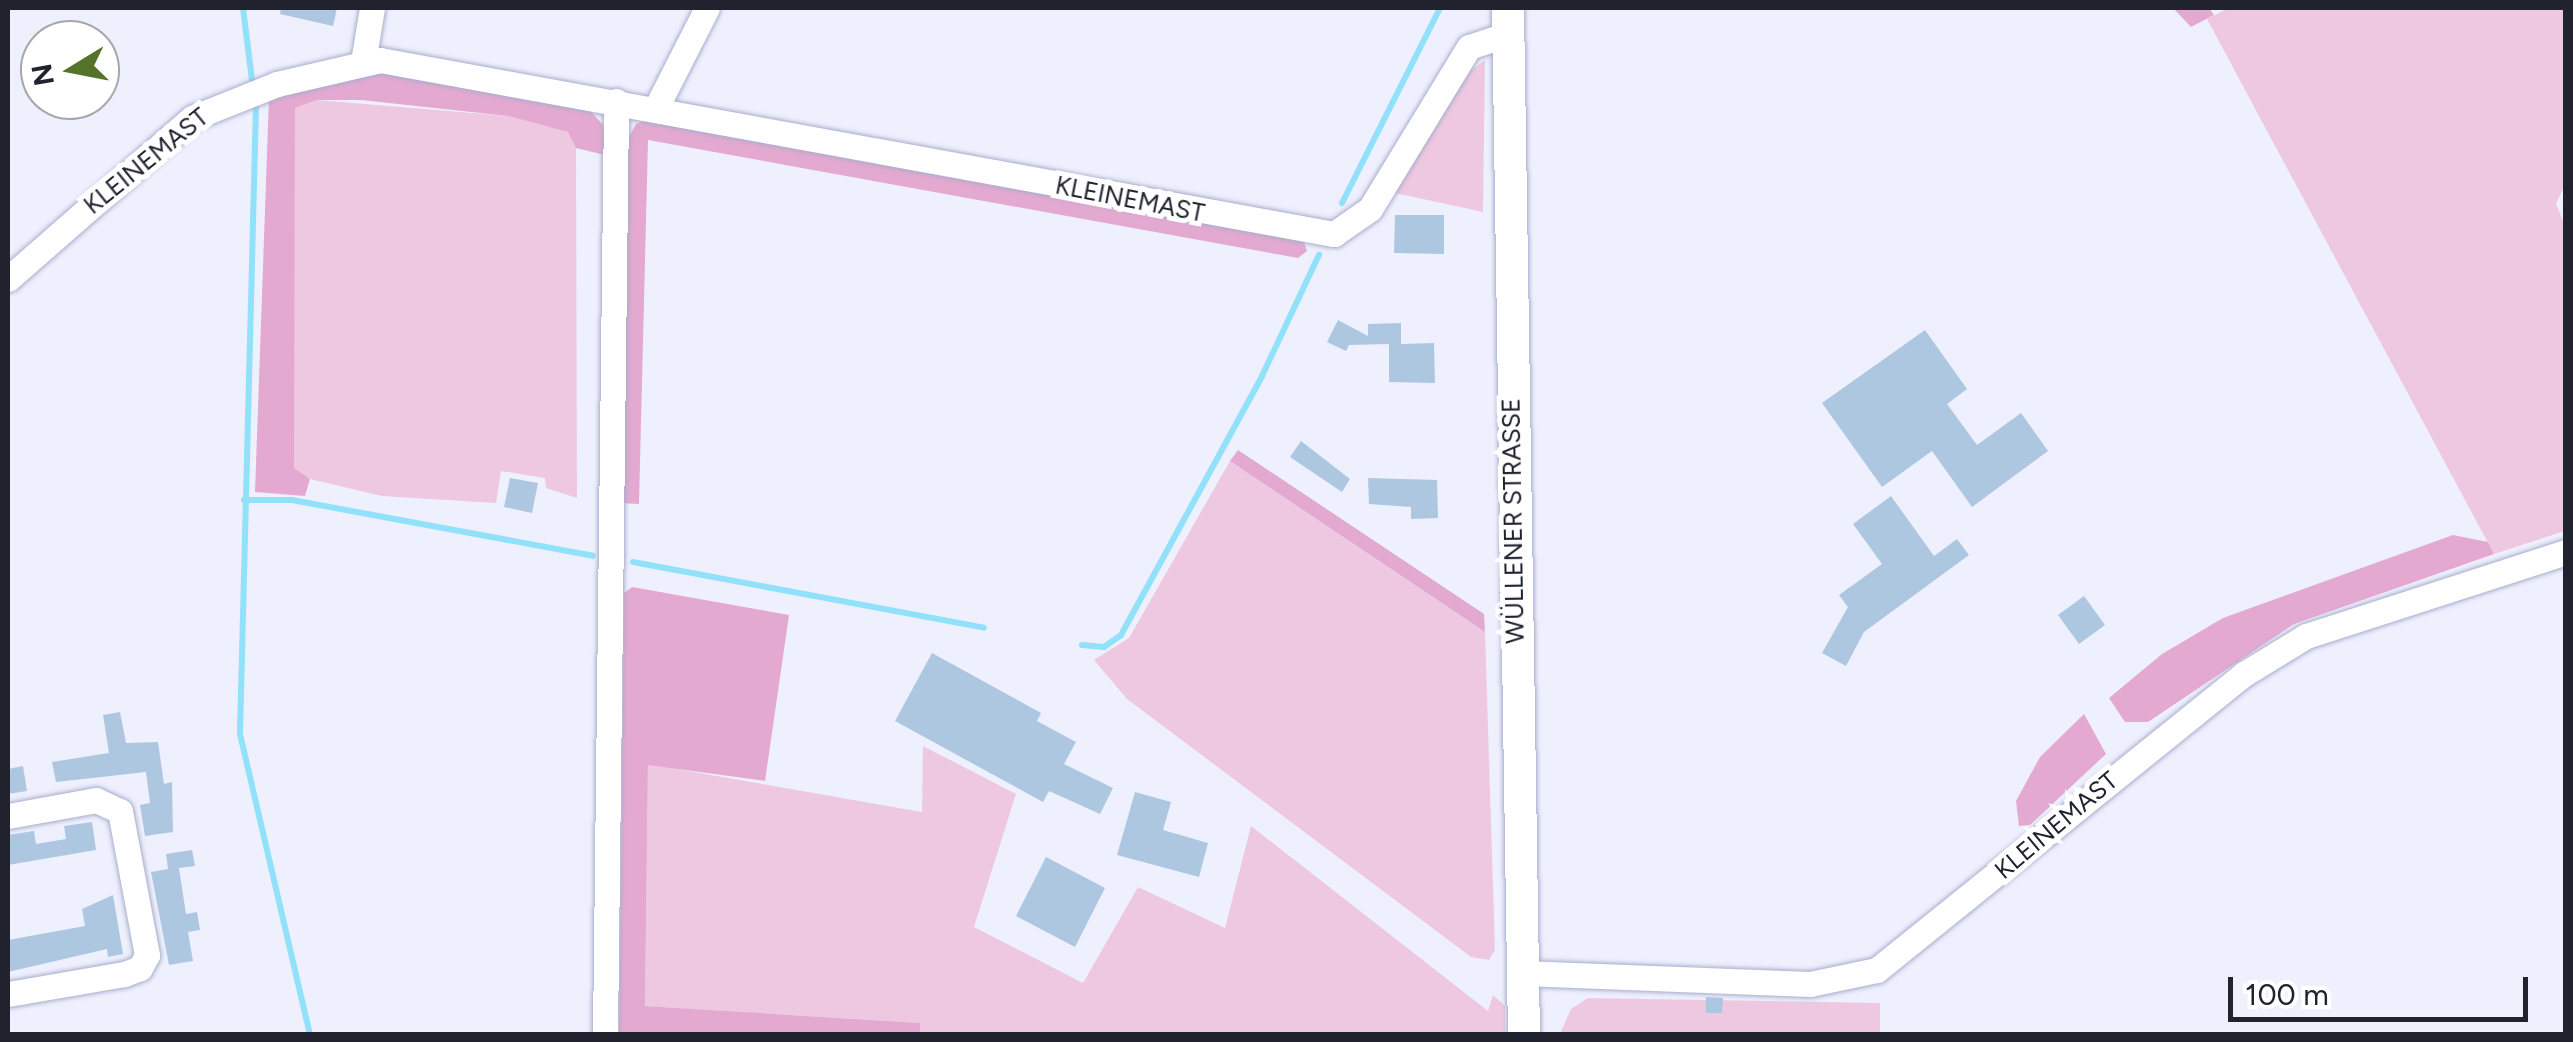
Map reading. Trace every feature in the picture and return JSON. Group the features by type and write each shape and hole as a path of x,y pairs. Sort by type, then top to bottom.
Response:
{"main road":[{"name":"WÜLLENER STRASSE","path":"1508,21 1524,1034"}],"street":[{"path":"362,62 372,8"},
{"path":"656,108 708,8"},
{"name":"KLEINEMAST","path":"8,279 192,118 262,89 362,62 402,60 1334,234 1370,209 1469,47 1508,21"},
{"path":"606,1034 616,101"},
{"name":"KLEINEMAST","path":"1522,973 1810,984 1877,970 2244,674 2320,631 2566,552"},
{"path":"8,816 96,800 120,811 147,955 140,968 124,974 8,994"}],"shaded area":[{"path":"2173,8 2209,8 2214,15 2191,27"},
{"path":"2229,8 2565,8 2565,184 2556,204 2566,228 2565,531 2494,554 2207,19"},
{"path":"1485,60 1483,212 1395,193 1465,75"},
{"path":"395,69 586,106 603,125 605,155 576,148 568,132 508,116 361,100 317,100 295,108 294,468 310,479 305,496 255,492 269,97"},
{"path":"317,100 508,116 569,132 576,148 577,498 546,488 545,478 501,471 496,503 382,496 310,479 294,469 291,127 295,108"},
{"path":"654,117 1304,242 1307,251 1298,258 648,140 639,504 621,503 625,144 636,124"},
{"path":"1238,450 1484,614 1485,632 1230,461"},
{"path":"1230,461 1485,632 1495,950 1489,960 1471,957 1127,699 1094,660 1129,638"},
{"path":"2453,535 2488,542 2494,554 2294,624 2148,722 2125,722 2109,698 2162,654 2223,618"},
{"path":"632,587 789,615 765,781 648,765 645,1006 920,1023 920,1034 619,1034 624,593"},
{"path":"2084,714 2106,754 2030,825 2019,826 2016,801 2040,757"},
{"path":"923,746 1016,794 974,927 1083,983 1138,887 1225,928 1251,826 1488,1011 1493,995 1505,1006 1505,1034 920,1034 919,1023 645,1006 648,764 922,812"},
{"path":"1588,998 1880,1003 1880,1034 1560,1034 1571,1009"}],"building":[{"path":"281,8 337,8 333,26 280,14"},
{"path":"1395,215 1444,215 1444,254 1394,253"},
{"path":"1338,320 1368,336 1368,324 1401,323 1401,344 1434,343 1435,383 1389,382 1389,344 1349,345 1346,351 1327,342"},
{"path":"1925,330 1967,389 1947,404 1977,445 2021,413 2048,451 1972,507 1932,451 1882,487 1822,403"},
{"path":"1301,441 1350,479 1342,492 1290,457"},
{"path":"510,478 538,483 532,513 504,507"},
{"path":"1368,478 1437,480 1438,518 1411,519 1411,507 1369,504"},
{"path":"1891,496 1934,556 1957,539 1969,555 1864,632 1846,666 1822,653 1848,607 1839,595 1882,564 1853,524"},
{"path":"2084,596 2105,625 2079,644 2058,615"},
{"path":"932,653 1041,713 1037,721 1076,742 1064,764 1113,788 1100,814 1049,791 1043,802 895,721"},
{"path":"120,712 126,743 158,742 164,784 172,782 173,832 145,836 140,805 150,803 146,772 56,782 52,762 109,753 103,715"},
{"path":"23,766 27,791 8,794 8,769"},
{"path":"1135,792 1171,802 1163,830 1208,843 1199,877 1117,855"},
{"path":"92,822 96,850 8,865 8,835 34,831 36,844 66,839 64,826"},
{"path":"192,850 195,866 179,868 186,914 197,912 200,930 188,932 193,961 169,965 151,872 168,869 166,854"},
{"path":"1046,857 1105,888 1075,947 1016,916"},
{"path":"113,895 123,954 108,957 107,949 8,972 8,940 85,926 82,909"},
{"path":"1706,997 1723,998 1722,1013 1706,1013"}],"waterway":[{"path":"243,8 252,80"},
{"path":"1342,203 1440,8"},
{"path":"256,105 240,734 310,1034"},
{"path":"1082,645 1104,647 1121,635 1262,376 1319,255"},
{"path":"244,500 292,500 593,556"},
{"path":"633,562 984,628"}]}
